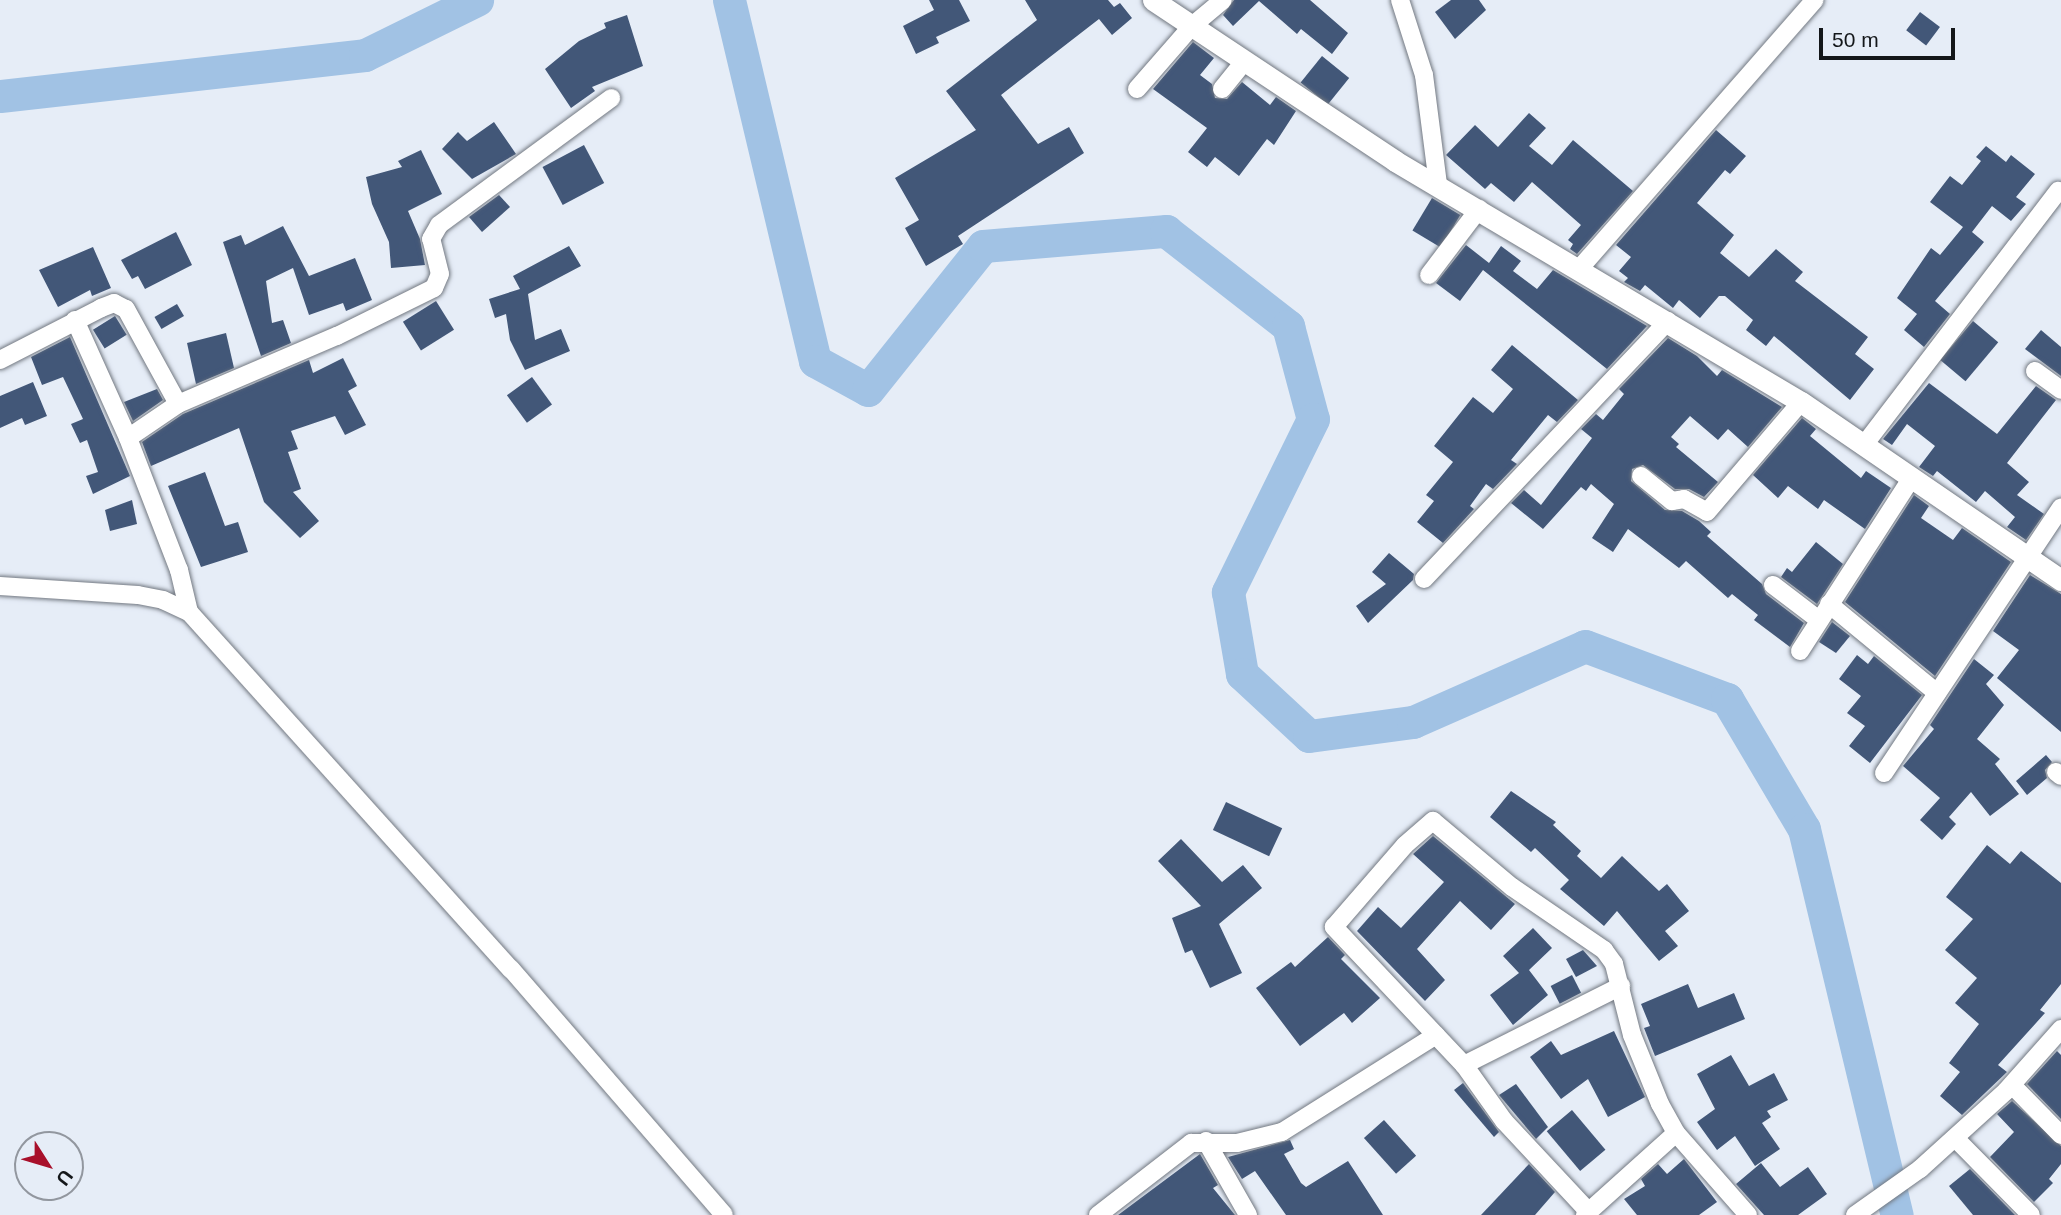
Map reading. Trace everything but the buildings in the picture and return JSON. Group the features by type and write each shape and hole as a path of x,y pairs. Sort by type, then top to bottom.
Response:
{"street":[{"path":"1153,0 1438,185 1801,402 2061,580"},
{"path":"1137,89 1192,26 1223,0"},
{"path":"1400,0 1424,75 1438,185"},
{"path":"1580,268 1815,0"},
{"path":"1222,89 1245,61"},
{"path":"128,438 178,404 348,331 434,288 440,274 431,239 439,225 611,98"},
{"path":"1864,445 2058,191"},
{"path":"1429,275 1479,209"},
{"path":"0,360 75,320 114,303 126,309 178,404"},
{"path":"75,320 128,438 179,570 189,612"},
{"path":"1424,579 1668,321"},
{"path":"2035,371 2061,390"},
{"path":"1641,475 1672,501 1684,499 1707,512 1801,402"},
{"path":"1800,651 1912,477"},
{"path":"1884,773 2025,555 2061,508"},
{"path":"1773,585 1819,620"},
{"path":"0,586 138,595 163,600 189,612 511,969 724,1215"},
{"path":"1829,604 1937,693"},
{"path":"1676,1133 1587,1213 1504,1121 1464,1065 1334,927 1405,845 1433,821 1512,887 1604,950 1621,986 1624,1010 1646,1075 1676,1133 1748,1215"},
{"path":"1464,1065 1621,986"},
{"path":"1862,1210 1920,1170 2012,1085 2061,1030"},
{"path":"1098,1215 1191,1143 1237,1143 1282,1132 1436,1035"},
{"path":"2012,1085 2061,1135"},
{"path":"1955,1138 2031,1215"},
{"path":"1206,1141 1248,1215"}],"waterway":[{"path":"0,96 365,55 477,0"},
{"path":"729,0 815,361 868,390 983,246 1166,231 1288,326 1313,419 1228,592 1242,674 1309,736 1413,722 1585,646 1727,699 1804,829 1897,1215"}]}
